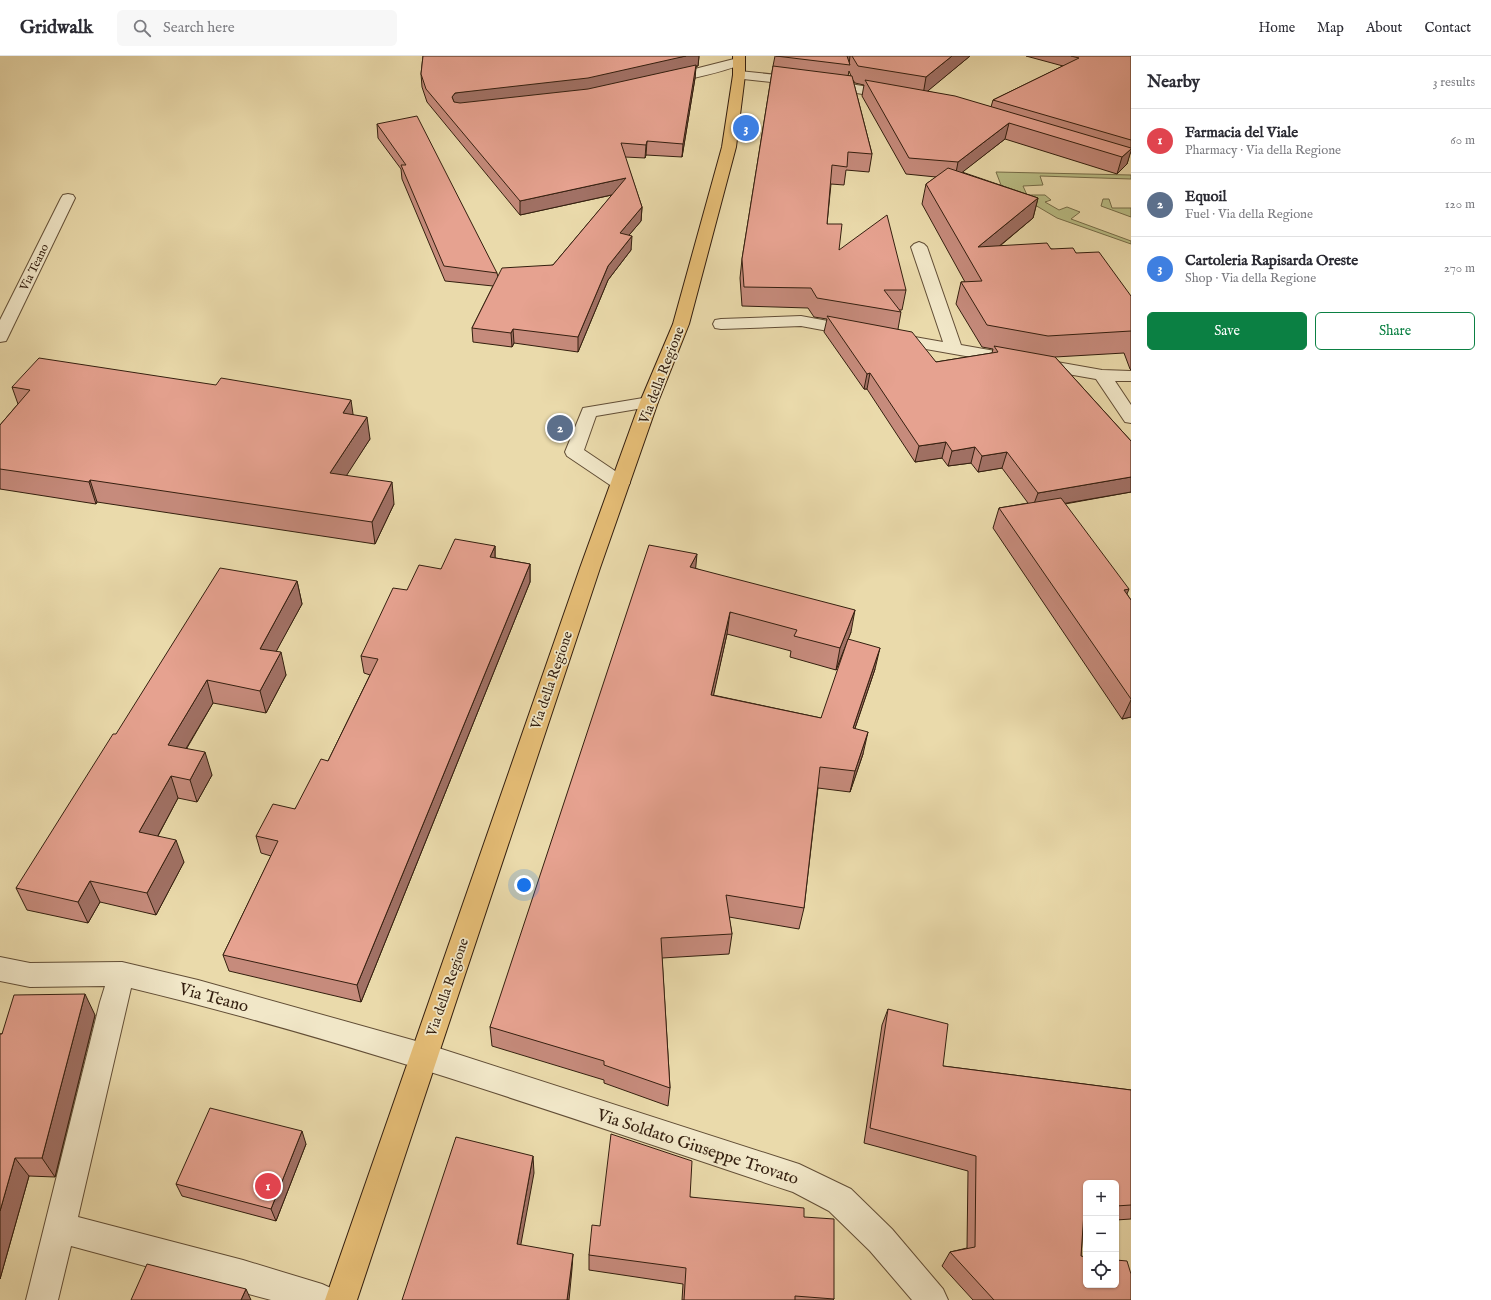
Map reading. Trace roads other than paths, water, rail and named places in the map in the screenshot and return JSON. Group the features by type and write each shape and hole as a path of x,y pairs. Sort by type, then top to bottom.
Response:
{"main road":[{"name":"Via della Regione","path":"341,1300 423,1056 620,483 681,324 729,147 736,62"}],"street":[{"path":"655,82 722,67 736,62 826,84 909,98"},
{"name":"Via Teano","path":"0,337 68,198"},
{"path":"919,247 954,349"},
{"path":"721,324 801,321 1102,375 1131,376"},
{"path":"1102,375 1131,418"},
{"path":"620,483 574,452 589,412 650,402"},
{"name":"Via Teano","path":"0,969 30,975 122,974 198,992 423,1056"},
{"path":"42,1300 113,1002 122,974"},
{"name":"Via Soldato Giuseppe Trovato","path":"423,1056 800,1179 840,1200 881,1240 932,1300"},
{"path":"60,1228 243,1276 322,1300"}],"place":[{"name":"Cartoleria Rapisarda Oreste","path":"746,128"},
{"name":"Equoil","path":"560,428"},
{"name":"Farmacia del Viale","path":"268,1186"}]}
